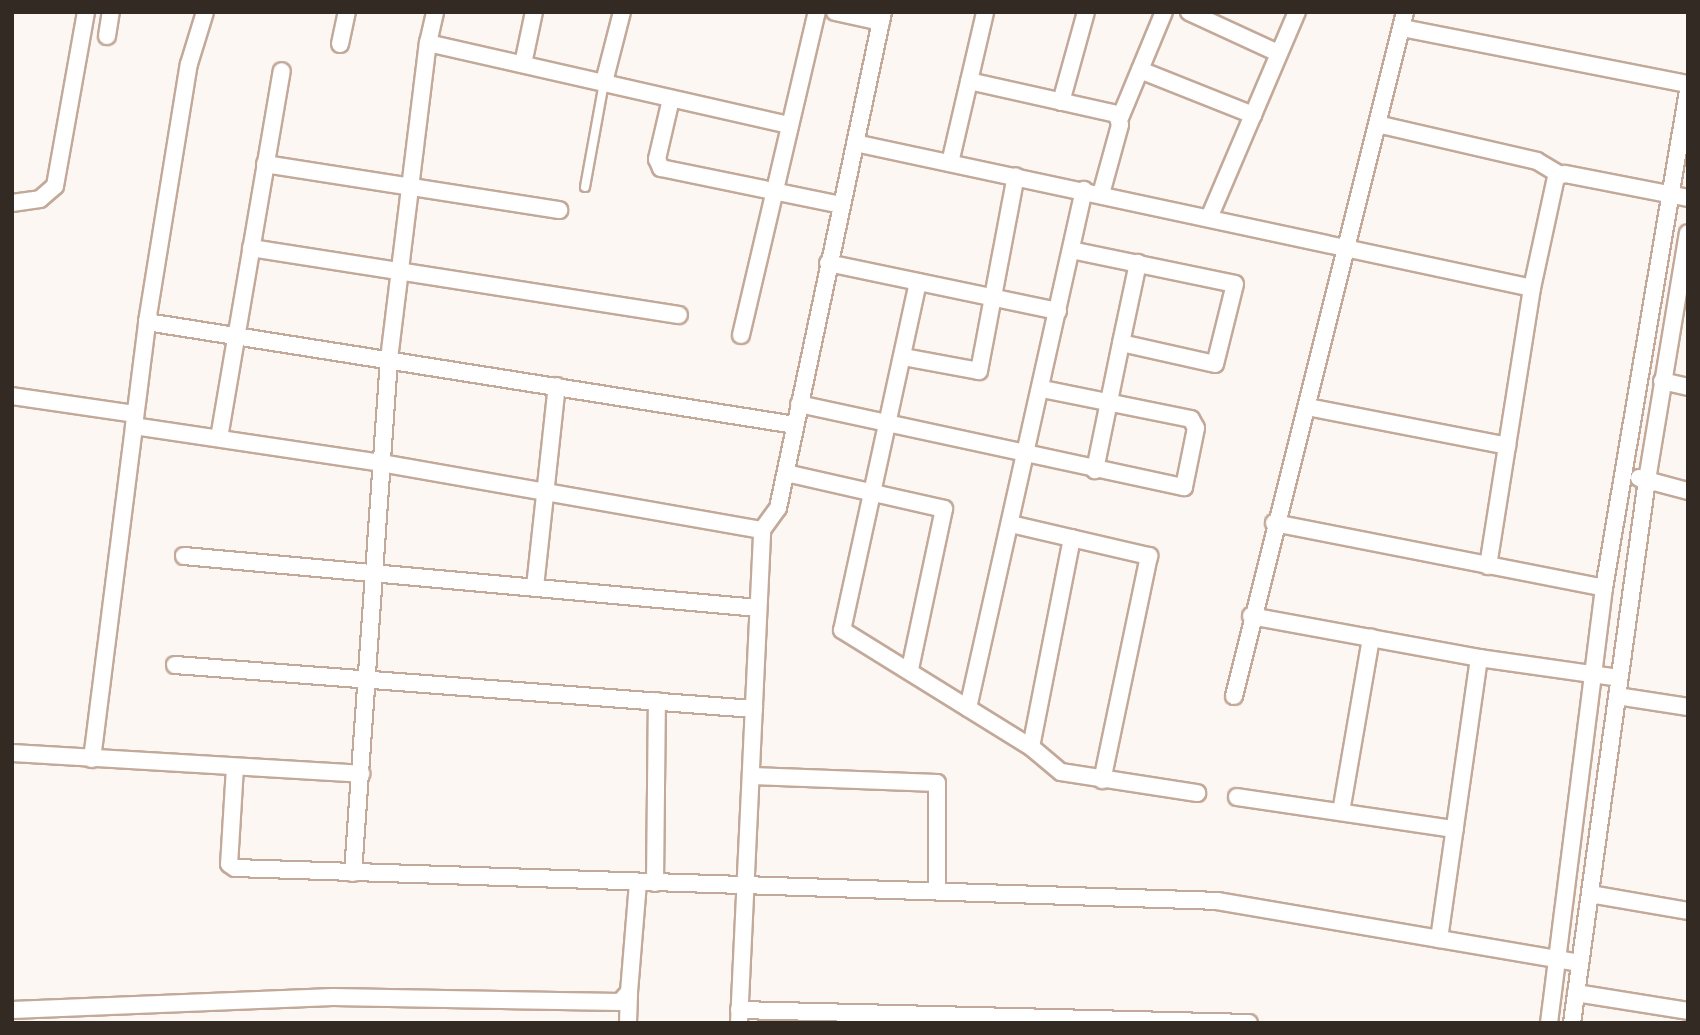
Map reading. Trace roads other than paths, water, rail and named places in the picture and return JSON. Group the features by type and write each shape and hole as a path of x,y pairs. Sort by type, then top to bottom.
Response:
{"street":[{"path":"12,203 40,199 55,186 86,12"},
{"path":"107,36 111,12"},
{"path":"92,759 148,322 189,64 205,12"},
{"path":"340,44 346,12"},
{"path":"354,873 388,359 418,110 435,12"},
{"path":"523,64 534,12"},
{"path":"604,82 622,12"},
{"path":"741,335 817,12"},
{"path":"835,12 882,17 828,263 786,473 766,525 758,608 749,886 739,1016 1249,1023"},
{"path":"950,163 985,12"},
{"path":"1061,102 1086,12"},
{"path":"1101,194 1120,118 1164,12"},
{"path":"1189,12 1278,53"},
{"path":"1209,218 1297,12"},
{"path":"1234,696 1274,523 1307,407 1344,249 1404,20 1688,84"},
{"path":"428,43 790,125"},
{"path":"1140,69 1253,115"},
{"path":"219,439 282,71"},
{"path":"969,81 1120,118"},
{"path":"1549,1023 1604,588 1668,194 1688,91"},
{"path":"671,99 657,159 661,168 841,205"},
{"path":"1377,124 1537,161 1559,174 1688,198"},
{"path":"855,143 1532,288"},
{"path":"265,164 559,211"},
{"path":"1488,566 1532,288 1559,174"},
{"path":"904,357 977,373 1017,176"},
{"path":"968,708 1042,389 1084,190"},
{"path":"1572,1023 1647,480 1688,233"},
{"path":"251,248 679,314"},
{"path":"1071,250 1232,281 1234,288 1215,363 1121,343"},
{"path":"828,263 1058,311"},
{"path":"1095,470 1138,263"},
{"path":"918,282 890,424 870,491 840,625 846,634 910,669 1031,747 1061,772 1197,793"},
{"path":"148,322 795,425"},
{"path":"1662,381 1688,387"},
{"path":"535,587 556,386"},
{"path":"799,404 1178,489 1186,475 1195,423 1042,389"},
{"path":"12,396 219,439 766,525"},
{"path":"1307,407 1507,446"},
{"path":"786,473 939,506 945,515 910,669"},
{"path":"1623,475 1688,491"},
{"path":"1274,523 1604,588"},
{"path":"1011,524 1145,553 1150,562 1102,780"},
{"path":"1031,747 1072,538"},
{"path":"184,556 758,608"},
{"path":"1251,616 1479,657 1619,678"},
{"path":"1340,812 1371,638"},
{"path":"1439,939 1479,657"},
{"path":"175,666 754,709"},
{"path":"1616,696 1688,707"},
{"path":"655,883 657,701"},
{"path":"12,753 361,774"},
{"path":"235,767 231,867 1217,901 1580,963"},
{"path":"752,776 937,783 936,890"},
{"path":"1237,797 1455,829"},
{"path":"628,1023 638,883"},
{"path":"1590,894 1688,911"},
{"path":"12,1010 333,997 620,1002 629,992"},
{"path":"1576,993 1688,1011"},
{"path":"98,1006 99,1023"}],"lane":[{"path":"585,187 604,82"}]}
